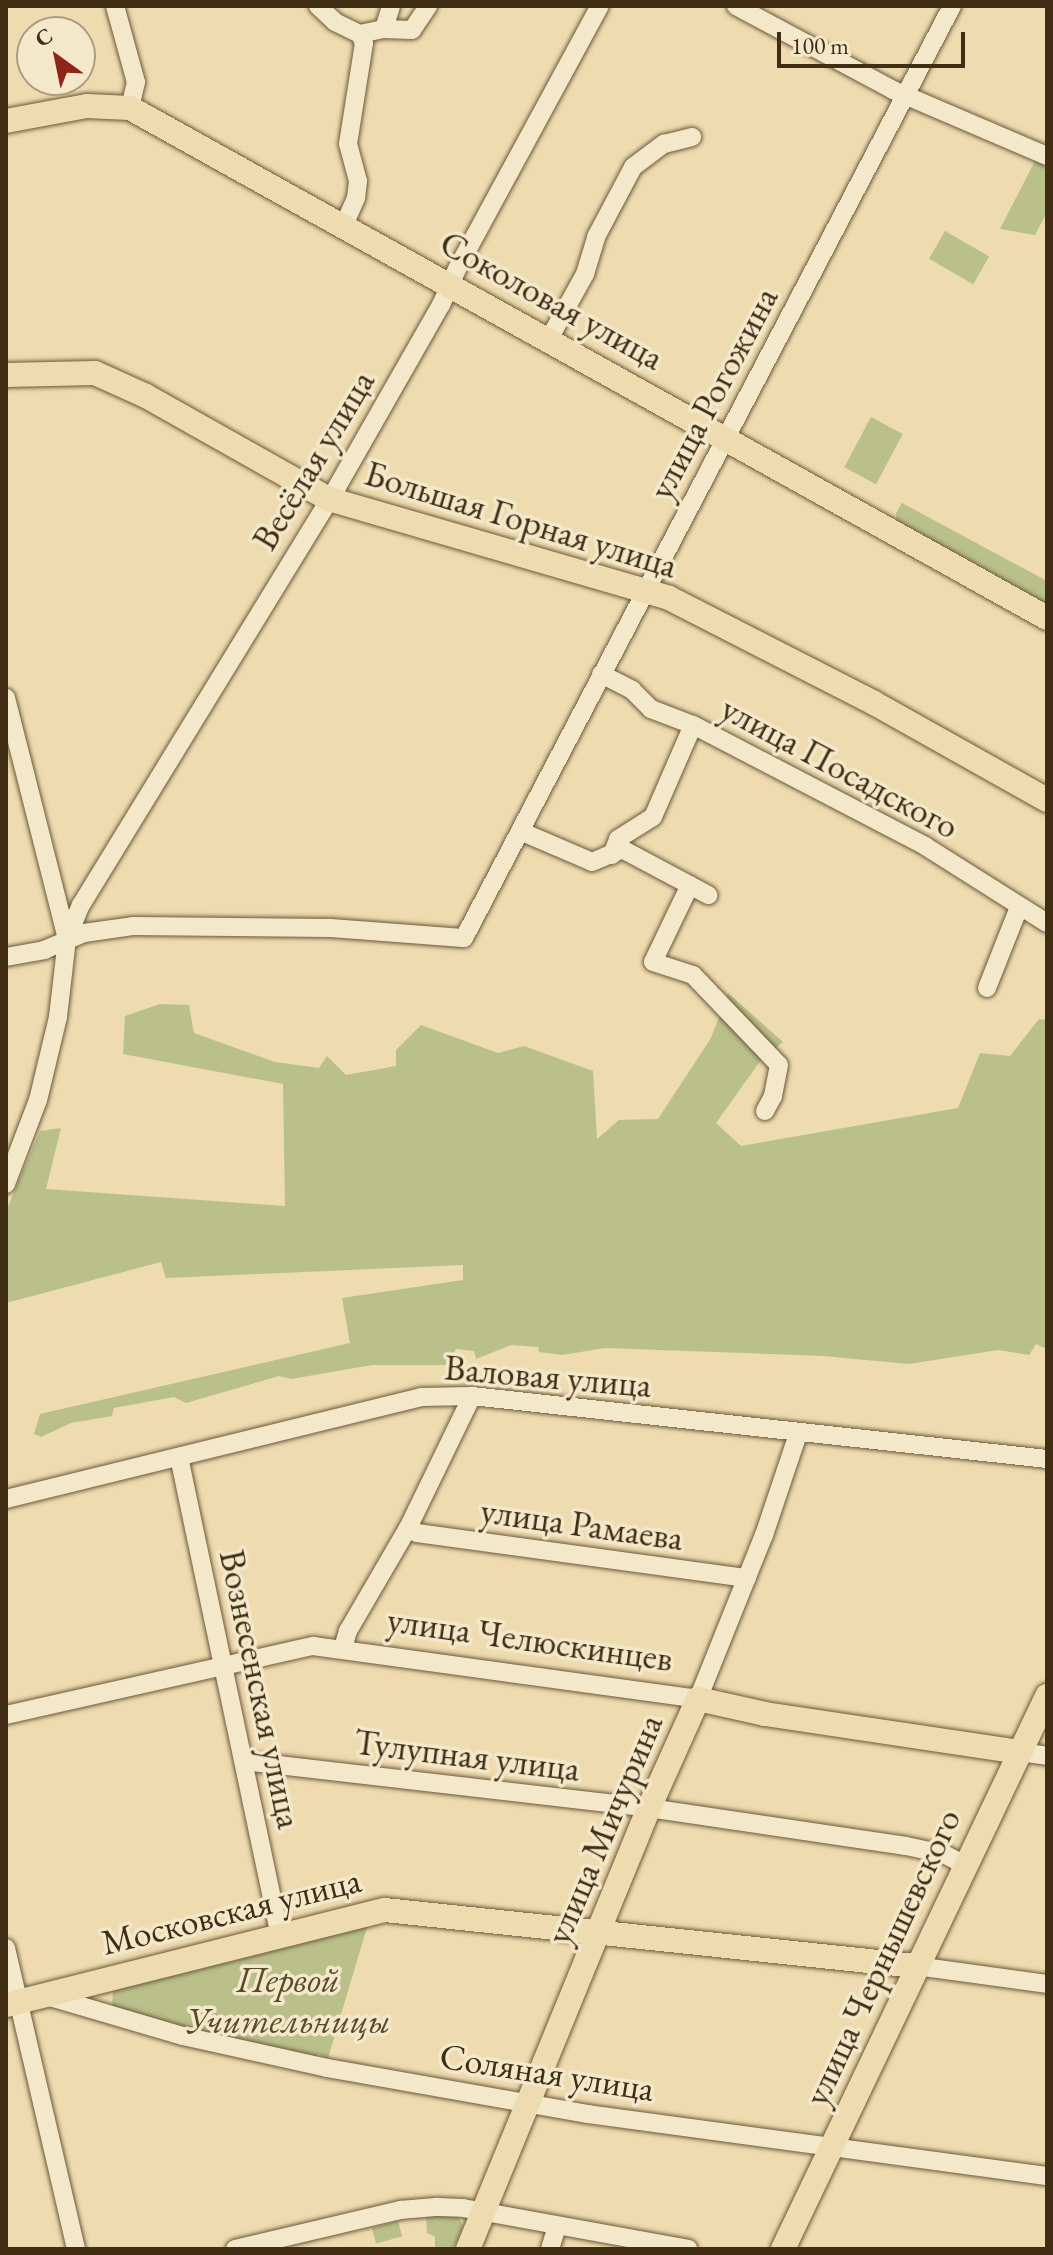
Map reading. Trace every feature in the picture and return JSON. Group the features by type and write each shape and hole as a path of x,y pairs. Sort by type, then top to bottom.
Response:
{"main road":[{"name":"Соколовая улица","path":"6,121 74,107 130,108 1047,618"},
{"name":"Большая Горная улица","path":"6,375 95,373 146,396 329,499 648,590 874,703 1047,800"},
{"name":"улица Чернышевского","path":"783,2249 1047,1696"},
{"name":"улица Челюскинцев","path":"698,1699 765,1714 1020,1752"},
{"name":"улица Мичурина","path":"468,2249 649,1808 698,1699"},
{"name":"Московская улица","path":"12,2003 385,1910 601,1930 916,1966"}],"street":[{"path":"115,6 136,82 130,108"},
{"path":"318,6 335,22 360,34 384,29 412,30 428,6"},
{"path":"384,29 391,6"},
{"name":"Весёлая улица","path":"67,939 81,905 329,499 450,286 600,6"},
{"path":"736,6 893,90 1047,156"},
{"name":"улица Рогожина","path":"67,939 133,926 330,928 464,938 952,6"},
{"path":"344,225 356,198 358,181 348,144 364,43 360,34"},
{"path":"548,341 585,274 596,237 633,167 664,144 692,137"},
{"name":"улица Посадского","path":"601,674 632,690 651,709 693,725 925,846 1047,923"},
{"path":"6,698 67,939 58,1017 38,1100 6,1184"},
{"path":"612,855 618,839 653,817 693,725"},
{"path":"520,831 592,862 622,849 708,895"},
{"path":"690,885 653,962 693,975 779,1065 773,1096 765,1111"},
{"path":"987,988 1019,907"},
{"path":"6,957 44,950 67,939"},
{"path":"343,1648 348,1631 408,1528 472,1396"},
{"name":"Валовая улица","path":"6,1499 421,1397 472,1396 1047,1459"},
{"name":"улица Мичурина","path":"698,1699 747,1578 798,1434"},
{"name":"Вознесенская улица","path":"179,1457 280,1935"},
{"name":"улица Рамаева","path":"408,1528 417,1533 747,1578"},
{"name":"улица Челюскинцев","path":"6,1715 313,1646 698,1699"},
{"name":"улица Челюскинцев","path":"1020,1752 1047,1756"},
{"name":"Тулупная улица","path":"244,1761 649,1808 906,1846 944,1854 965,1865"},
{"path":"6,1948 12,2003 76,2249"},
{"name":"Московская улица","path":"916,1966 1047,1984"},
{"name":"Соляная улица","path":"45,1995 183,2036 327,2068 530,2103 1047,2176"},
{"path":"235,2249 400,2210 438,2207 483,2212 688,2249"},
{"path":"550,2249 557,2226"}],"green space":[{"path":"1036,159 1047,163 1047,212 1035,235 1000,229"},
{"path":"945,231 989,256 973,284 929,259"},
{"path":"871,417 903,434 876,484 844,467"},
{"path":"902,503 1047,581 1047,609 897,524 896,513"},
{"path":"728,993 783,1042 761,1060 716,1123 741,1146 958,1108 980,1053 1010,1056 1039,1019 1047,1020 1047,1349 1036,1344 1029,1355 998,1350 909,1364 823,1356 605,1348 562,1355 539,1352 538,1347 511,1345 476,1359 474,1351 456,1349 446,1365 372,1365 291,1379 279,1376 186,1403 174,1397 114,1408 112,1416 71,1423 41,1437 34,1434 40,1414 350,1343 342,1298 463,1280 463,1265 166,1278 161,1262 6,1303 6,1211 40,1131 61,1128 46,1189 285,1206 283,1084 123,1054 125,1016 160,1004 189,1005 194,1033 275,1062 319,1068 327,1056 346,1075 396,1066 396,1050 421,1025 498,1053 524,1046 593,1071 597,1139 619,1120 658,1119 711,1038"},
{"name":"Первой Учительницы","path":"368,1924 328,2058 318,2054 311,2061 112,2008 113,1990"},
{"path":"456,2212 463,2226 453,2249 435,2249 435,2237 427,2233 426,2214"},
{"path":"398,2221 402,2236 376,2243 372,2228"}]}
